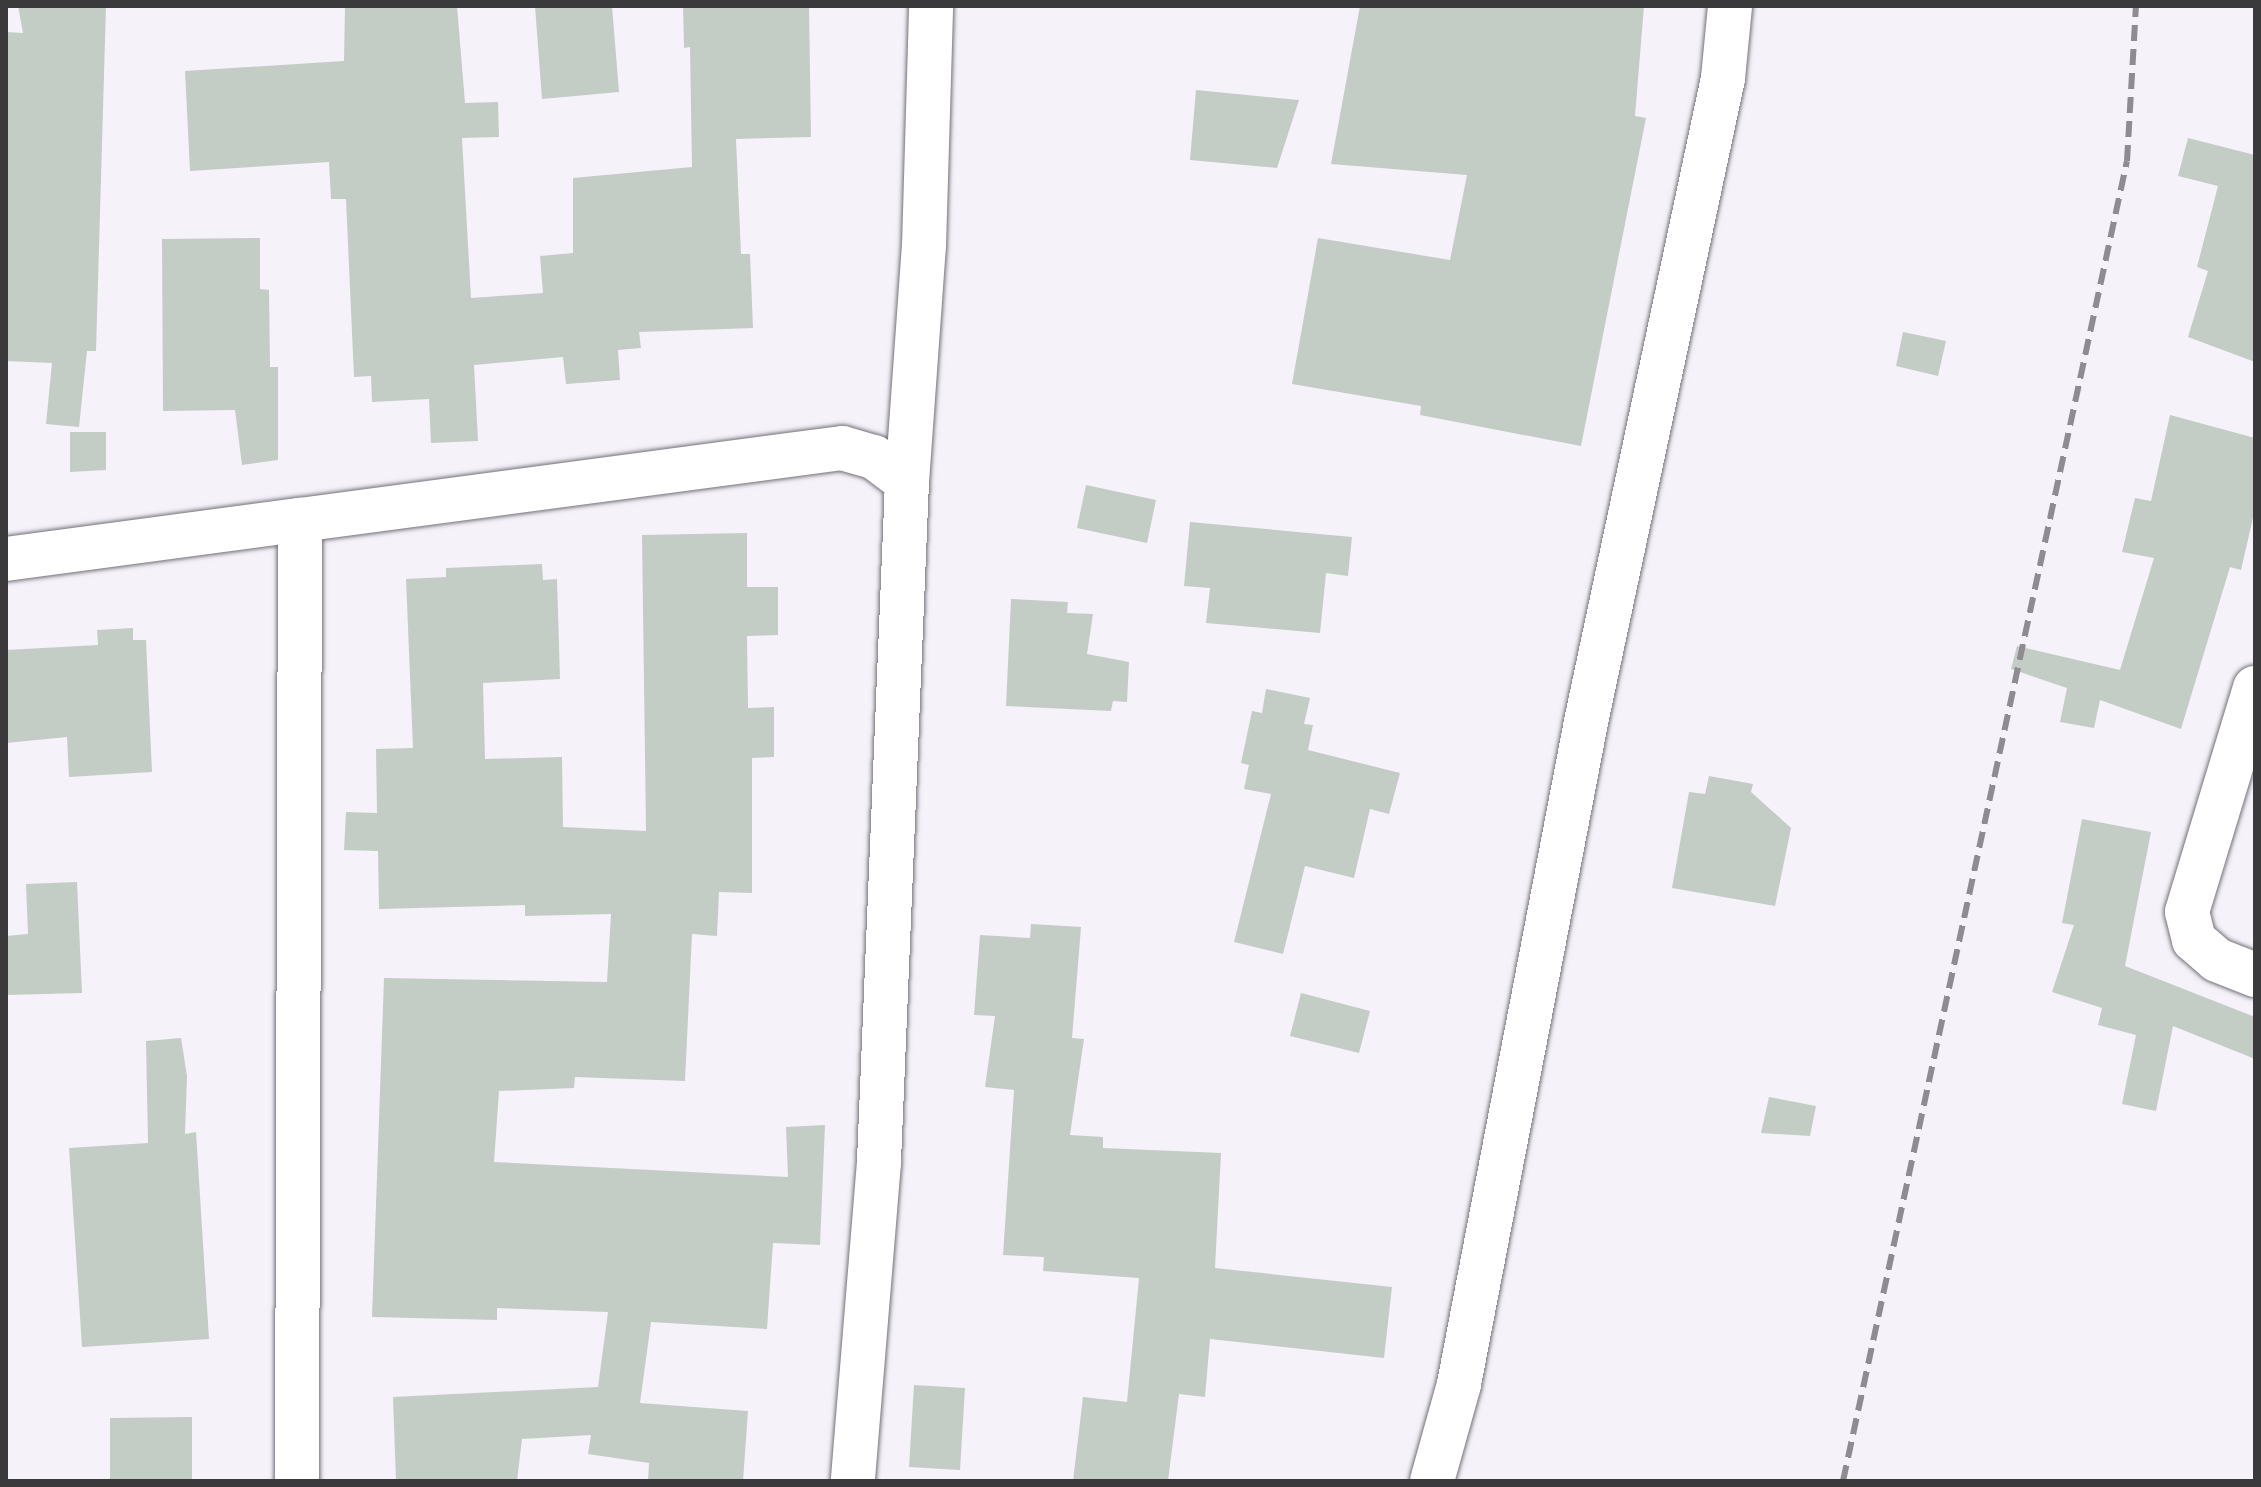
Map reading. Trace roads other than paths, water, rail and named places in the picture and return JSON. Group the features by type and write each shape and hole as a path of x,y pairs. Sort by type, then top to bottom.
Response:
{"street":[{"path":"853,1481 879,1162 907,482 924,246 931,6"},
{"path":"1432,1481 1459,1384 1587,717 1723,78 1730,6"},
{"path":"6,559 842,448 874,457 907,482"},
{"path":"297,1481 300,520"},
{"path":"2255,688 2187,912 2194,940 2217,960 2255,975"}],"railway":[{"path":"1843,1481 2127,161 2136,6"}]}
